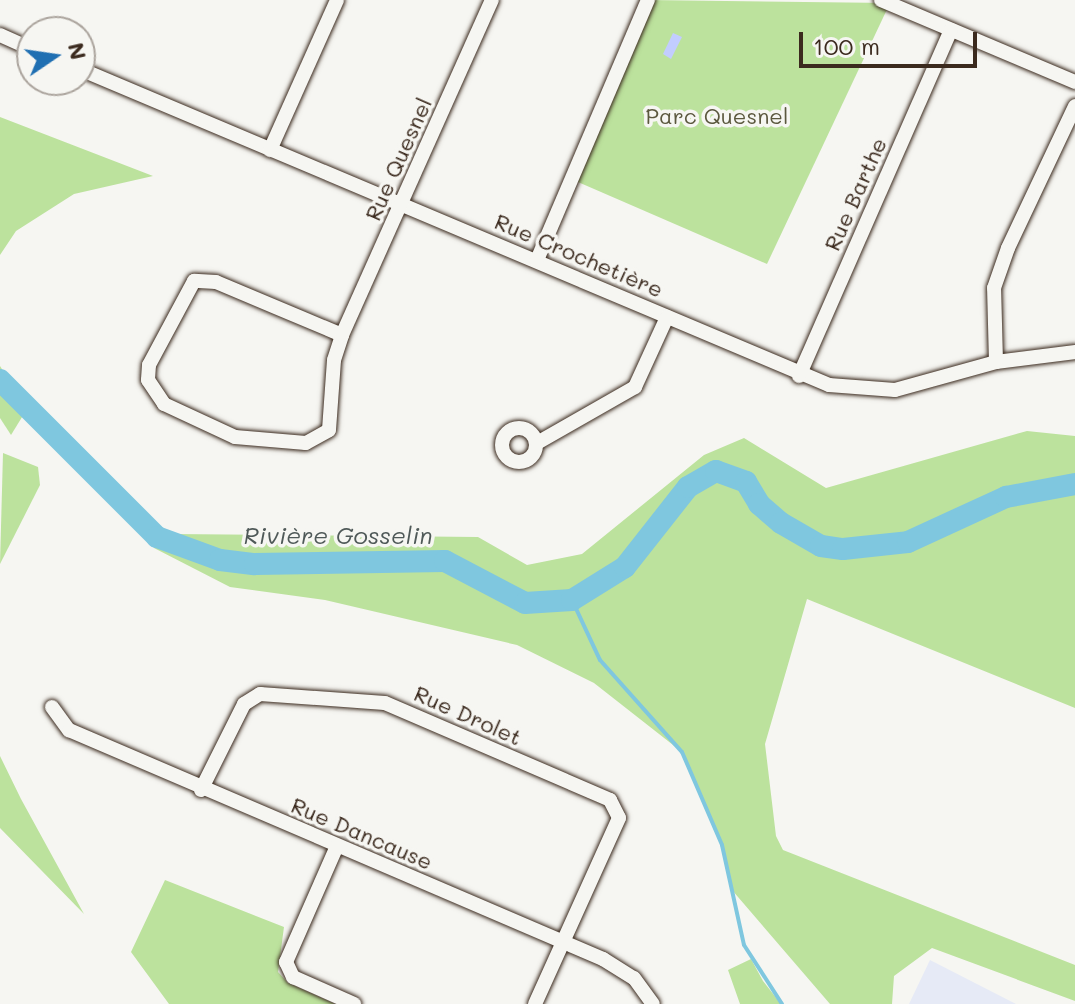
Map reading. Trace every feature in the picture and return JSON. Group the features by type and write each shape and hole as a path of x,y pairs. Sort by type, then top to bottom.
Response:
{"street":[{"path":"270,150 335,3 318,0"},
{"name":"Rue Quesnel","path":"342,335 492,0"},
{"path":"537,260 648,0"},
{"path":"881,0 1075,82"},
{"name":"Rue Barthe","path":"799,376 951,30"},
{"name":"Rue Crochetière","path":"96,76 537,260 799,376 845,389 895,390 996,362 1075,352"},
{"path":"996,362 994,288 1008,248 1075,106"},
{"path":"194,281 216,282 342,335 334,360 329,430 306,443 235,437 164,404 148,380 149,365 186,287 194,281"},
{"path":"537,443 635,387 667,317"},
{"name":"Rue Drolet","path":"201,790 244,704 255,695 395,706 618,808 619,818 563,942"},
{"name":"Rue Dancause","path":"52,707 69,730 201,790 563,942 634,978 653,1004"},
{"path":"337,846 289,953 287,970 354,1004"},
{"path":"535,1004 563,942"}],"shaded area":[{"path":"930,960 1016,1004 909,1004"}],"green space":[{"name":"Parc Quesnel","path":"648,0 890,3 767,264 571,179"},
{"path":"0,117 153,176 74,194 16,231 0,255"},
{"path":"0,366 27,409 11,435 0,418"},
{"path":"1027,431 1075,436 1075,708 807,599 765,744 776,836 783,850 1075,965 1075,1001 932,948 894,976 892,1004 830,1004 732,890 722,845 682,752 594,683 517,645 325,600 230,587 154,548 157,537 171,534 478,537 527,565 582,554 704,455 744,438 826,488"},
{"path":"3,453 38,467 40,485 0,564"},
{"path":"0,756 21,799 84,914 0,828"},
{"path":"165,880 284,927 278,972 288,983 335,1004 169,1004 131,952"},
{"path":"751,959 781,1004 740,1004 728,970"}],"building":[{"path":"673,33 682,37 671,59 663,54"}],"waterway":[{"name":"Rivière Gosselin","path":"0,380 157,537 220,560 255,564 445,561 525,603 572,600 625,567 688,487 716,471 746,482 759,504 781,523 821,546 843,549 908,542 1006,497 1075,484"},
{"path":"572,600 600,660 682,752 722,845 744,945 782,1004"}]}
